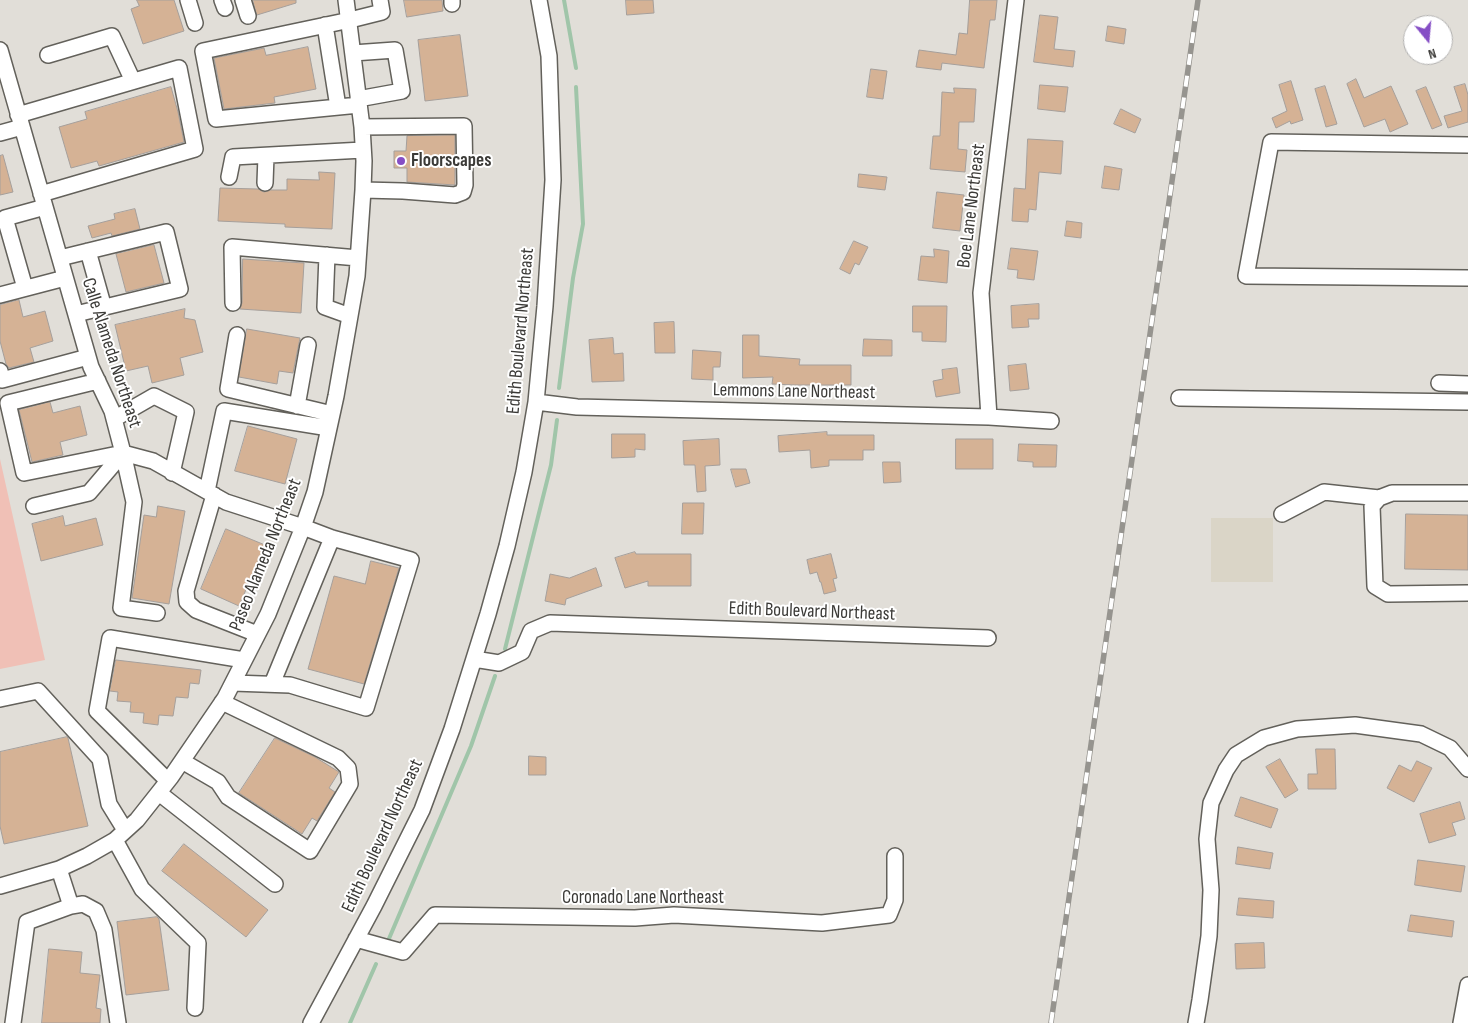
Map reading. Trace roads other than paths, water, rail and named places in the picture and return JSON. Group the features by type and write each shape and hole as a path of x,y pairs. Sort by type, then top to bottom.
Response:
{"street":[{"path":"188,0 195,23"},
{"path":"243,0 248,16"},
{"name":"Paseo Alameda Northeast","path":"0,886 59,869 87,856 120,835 136,820 159,793 222,702 268,614 303,527 315,492 357,276 363,190 363,150 350,20 346,0"},
{"path":"353,53 395,50 402,91 338,107 216,119 203,51 382,12 380,0"},
{"name":"Edith Boulevard Northeast","path":"311,1023 356,940 422,810 452,729 488,614 524,472 536,402 554,180 549,56 539,0"},
{"name":"Boe Lane Northeast","path":"989,417 981,292 1016,0"},
{"path":"325,25 338,107"},
{"path":"48,55 112,36 133,81"},
{"name":"Calle Alameda Northeast","path":"0,50 6,93 20,121 88,357 112,412 123,453 153,461 226,502 332,538 411,560 366,708 290,685 272,684"},
{"path":"0,133 20,121 133,81 179,68 195,149 43,200 5,218 25,288"},
{"path":"362,127 464,126 466,185 463,192 455,195 363,190"},
{"path":"1468,145 1271,142 1246,276 1468,278"},
{"path":"229,177 232,157 363,150"},
{"path":"265,183 266,156"},
{"path":"60,258 166,232 180,289 76,314"},
{"path":"233,303 232,247 358,258"},
{"path":"88,251 104,308"},
{"path":"327,255 325,307 350,316"},
{"path":"0,295 65,278"},
{"path":"238,335 228,389 297,406 330,421"},
{"path":"297,406 308,345"},
{"path":"0,371 2,380 88,357"},
{"path":"98,381 8,403 24,473 123,453"},
{"path":"1438,383 1468,384"},
{"path":"114,418 154,396 186,412 172,473"},
{"path":"1179,398 1468,402"},
{"name":"Lemmons Lane Northeast","path":"536,402 576,407 989,417 1051,421"},
{"path":"257,634 196,610 188,602 186,591 210,493 224,411 330,421"},
{"path":"34,506 89,493 123,453"},
{"path":"123,453 134,502 121,608 157,613"},
{"path":"1282,514 1324,492 1378,498 1392,493 1468,493"},
{"path":"1378,498 1372,506 1375,586 1388,594 1468,593"},
{"path":"232,683 272,684 332,538"},
{"name":"Edith Boulevard Northeast","path":"474,659 499,663 522,652 531,631 550,623 988,638"},
{"path":"168,780 97,712 110,638 244,660"},
{"path":"0,699 38,692 100,759 109,804 142,889 198,943 195,1008"},
{"path":"182,760 218,782 228,797 310,851 350,784 348,768 338,758 222,702"},
{"path":"1196,1023 1209,936 1211,890 1207,839 1211,803 1226,770 1236,755 1264,738 1297,729 1355,725 1421,734 1450,748 1468,769"},
{"path":"159,793 275,884"},
{"name":"Coronado Lane Northeast","path":"356,940 403,952 435,915 635,918 674,915 822,923 889,915 896,900 895,856"},
{"path":"59,869 71,906"},
{"path":"13,1023 27,922 71,906 83,904 96,912 104,930 118,1023"},
{"path":"1461,1023 1468,985"}],"waterway":[{"path":"564,0 576,68"},
{"path":"559,388 573,278 583,224 576,87"},
{"path":"505,649 551,465 557,420"},
{"path":"388,941 471,746 495,676"},
{"path":"350,1023 376,964"}],"railway":[{"path":"1051,1023 1198,0"}],"place":[{"name":"Floorscapes","path":"401,161"}]}
